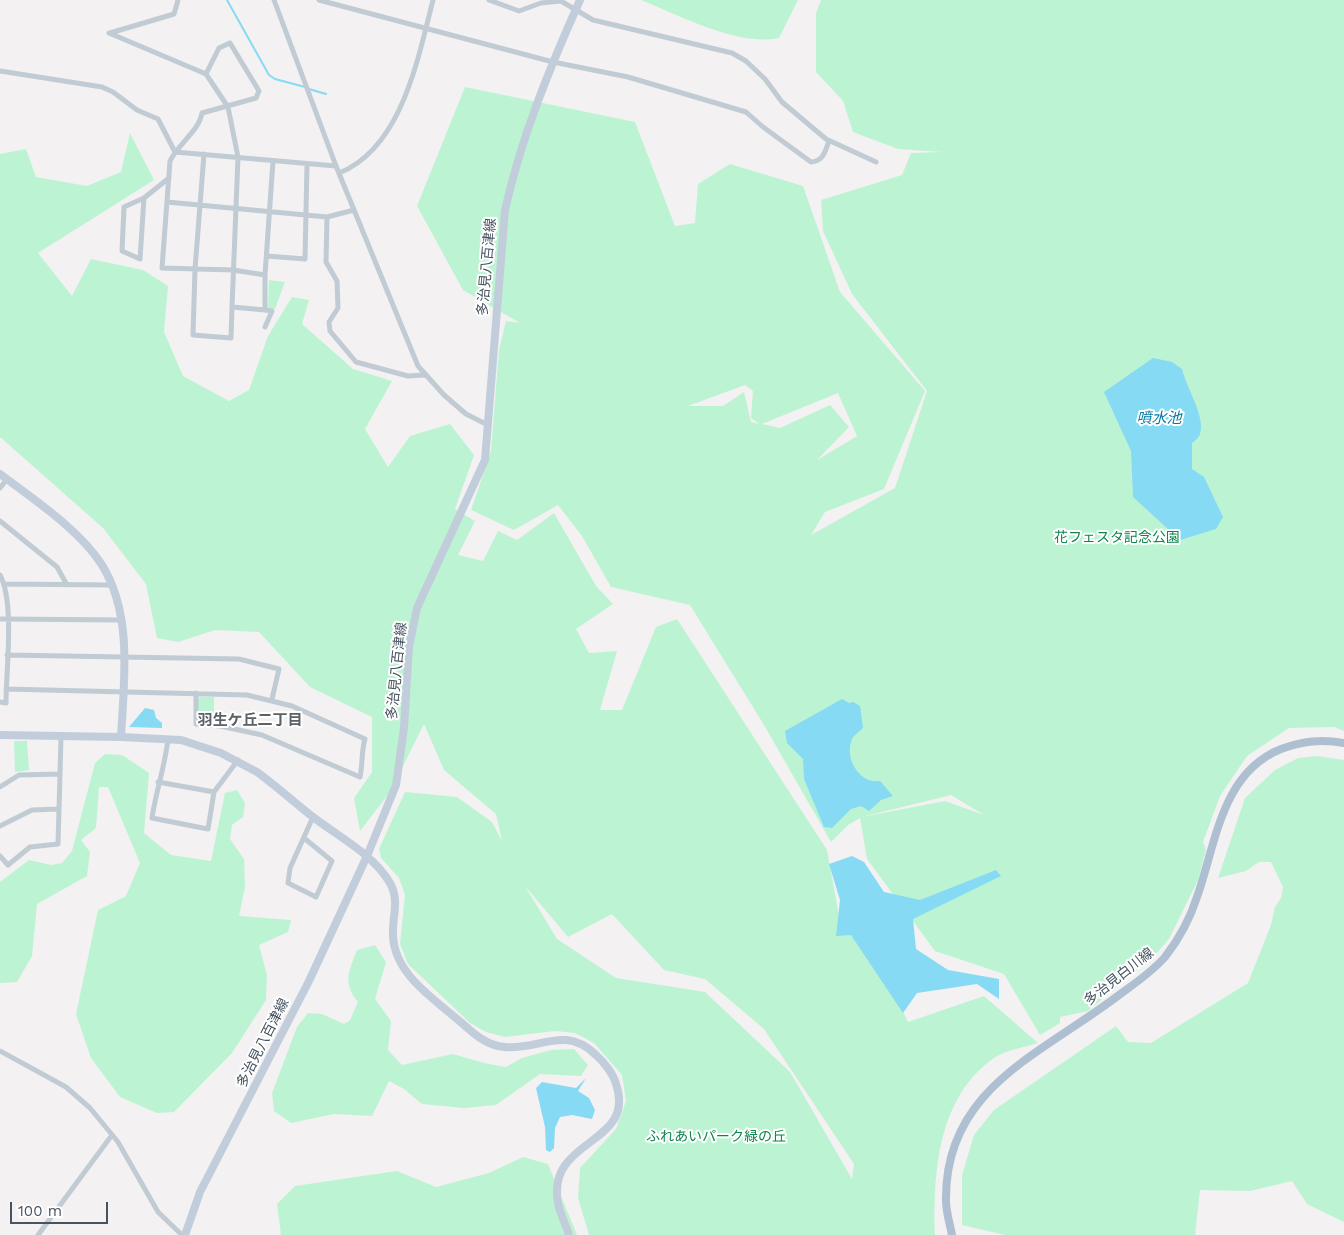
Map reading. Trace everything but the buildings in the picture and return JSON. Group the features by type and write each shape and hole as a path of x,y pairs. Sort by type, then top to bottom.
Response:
{"main road":[{"name":"多治見八百津線","path":"184,1235 210,1169 281,1038 367,856 391,798 399,772 409,647 417,608 485,460 505,210 513,173 553,62 580,0"},
{"path":"3,477 81,540 101,564 111,585 122,620 123,691 121,736"},
{"path":"0,735 121,736 168,739 196,744 238,760 257,772 313,817 367,856 384,874 393,889 396,901 393,930 394,946 399,961 409,975 474,1034 490,1044 506,1047 554,1039 573,1040 587,1046 599,1058 616,1082 619,1100 614,1122 606,1132 575,1152 568,1160 561,1174 558,1202 569,1235"},
{"name":"多治見白川線","path":"952,1235 946,1202 948,1175 953,1150 972,1110 991,1086 1018,1065 1105,1006 1164,958 1182,933 1197,898 1220,817 1242,778 1258,761 1299,742 1324,740 1344,743"}],"street":[{"path":"178,0 174,14 109,33 206,74 228,107 238,158 231,338 193,335 195,269 204,154"},
{"path":"274,0 336,166 418,366 425,376 466,414 488,426"},
{"path":"319,0 553,62 628,77 746,112 763,127 811,162 818,162 823,157 829,141"},
{"path":"339,173 357,164 382,140 389,129 414,77 433,0"},
{"path":"489,0 516,11 552,1 560,1 576,8 594,20 732,53 746,61 765,79 782,102 829,141 876,162"},
{"path":"206,74 219,48 230,43 259,91 256,98 202,113 201,121 175,152 170,161 162,268 233,270 264,275"},
{"path":"0,72 102,87 113,92 137,110 158,119 175,152"},
{"path":"175,152 336,166"},
{"path":"265,310 264,275 273,161"},
{"path":"266,256 305,259 307,164"},
{"path":"144,198 140,259 122,251 124,207 144,198 169,178"},
{"path":"167,202 327,217 354,210"},
{"path":"327,217 326,262 336,281 338,308 330,322 330,331 356,362 408,376 425,376"},
{"path":"232,308 272,311 265,327"},
{"path":"0,488 3,477"},
{"path":"0,521 50,561 64,576 67,585"},
{"path":"0,575 5,584 8,619 6,702 0,702"},
{"path":"5,584 111,585"},
{"path":"0,619 122,620"},
{"path":"7,655 240,659 279,668 272,700"},
{"path":"6,689 227,693 272,700 292,706 365,739 361,752 360,777 262,735 220,726 196,724 196,693"},
{"path":"0,856 8,865 30,848 58,844 60,736"},
{"path":"168,739 164,769 158,782 152,818 208,829 214,792 238,760"},
{"path":"0,786 12,778 25,774 60,774"},
{"path":"158,782 214,792"},
{"path":"0,826 32,810 59,809"},
{"path":"304,838 332,861 316,897 288,883 290,868 313,817"},
{"path":"0,1051 66,1087 90,1108 112,1135 158,1212 184,1235"},
{"path":"38,1235 112,1135"}],"green space":[{"path":"641,0 798,0 779,38 763,40 728,34 709,28"},
{"name":"花フェスタ記念公園","path":"821,0 1344,0 1344,731 1334,727 1289,728 1247,756 1220,796 1203,842 1206,850 1198,880 1169,939 1154,956 1088,1011 1060,1017 1060,1023 1040,1035 1004,974 935,951 867,859 860,818 848,825 831,842 764,725 690,605 611,587 582,536 558,505 514,530 471,510 491,451 499,350 506,321 520,323 463,290 417,206 465,87 635,122 675,226 695,223 698,184 730,164 803,186 840,292 925,391 884,489 825,512 811,535 895,488 927,391 852,294 823,231 821,200 902,175 911,153 942,152 898,149 853,132 843,101 816,72 816,13","holes":["745,385 753,391 751,418 759,424 751,422 744,392 723,406 688,406","838,393 857,436 817,460 849,427 830,405 780,428 762,424","951,795 984,815 945,801 862,817"]},
{"name":"ふれあいパーク緑の丘","path":"130,133 154,180 38,253 72,296 91,259 143,270 168,286 164,332 183,376 229,401 249,390 268,336 292,297 309,300 302,324 353,369 392,381 365,429 388,467 410,436 450,424 474,455 455,509 475,521 458,555 483,561 498,531 517,540 554,513 596,586 613,604 576,629 589,653 617,651 600,710 622,710 656,627 677,619 827,850 840,921 887,979 908,1022 984,996 1038,1043 994,1058 975,1074 961,1093 950,1115 938,1162 935,1235 589,1235 578,1198 580,1168 616,1129 626,1101 622,1075 594,1043 575,1033 555,1031 505,1037 486,1032 470,1023 408,964 400,944 405,895 399,878 381,858 379,849 405,792 457,797 492,822 502,841 496,814 444,770 424,724 390,792 360,831 354,798 372,772 372,717 310,687 259,632 215,630 178,642 157,638 146,584 103,528 0,437 0,154 26,149 36,177 87,186 121,172","holes":["525,886 568,937 612,914 664,970 705,979 764,1029 854,1164 852,1179 790,1072 705,992 616,978 557,939"]},
{"path":"269,280 285,282 275,309 268,308"},
{"path":"201,697 214,697 214,722 202,722 198,718 198,699"},
{"path":"14,741 27,741 29,770 15,772"},
{"path":"105,754 122,755 149,773 144,833 171,855 211,861 225,793 237,790 245,803 243,817 232,825 230,839 244,859 245,887 239,916 291,920 288,932 259,945 267,975 266,1000 232,1053 174,1112 157,1113 120,1097 91,1058 76,1014 98,910 126,896 140,863 108,787 99,787 96,828 81,840 90,852 87,876 37,904 32,956 17,982 0,983 0,882 29,860 51,865 62,863 72,851 95,763"},
{"path":"1317,756 1344,760 1344,1222 1307,1204 1292,1181 1250,1191 1200,1190 1195,1235 1005,1235 962,1225 962,1175 974,1135 994,1110 1116,1026 1128,1042 1151,1043 1248,983 1271,925 1275,907 1281,898 1283,887 1271,862 1259,862 1246,871 1218,878 1245,798 1275,770 1298,758"},
{"path":"375,945 386,962 375,999 391,1021 388,1050 402,1065 453,1054 506,1067 522,1058 551,1050 574,1049 588,1065 581,1076 540,1074 496,1105 464,1108 422,1104 404,1089 389,1081 372,1116 334,1114 291,1123 274,1111 272,1093 297,1027 308,1013 322,1014 344,1024 350,1020 358,1002 350,989 348,977 352,964 357,950"},
{"path":"523,1157 548,1164 577,1235 281,1235 277,1204 295,1186 397,1171 436,1187 489,1173"}],"water":[{"name":"噴水池","path":"1153,358 1172,362 1182,369 1198,411 1201,427 1197,439 1192,443 1192,469 1204,477 1223,517 1216,529 1180,540 1133,497 1131,451 1104,392"},
{"path":"842,699 860,706 863,728 852,739 850,746 850,754 855,768 866,778 872,781 880,781 893,796 881,800 869,811 861,806 851,809 832,828 824,827 804,779 803,759 787,743 785,731"},
{"path":"145,708 154,710 156,718 162,723 162,728 129,727"},
{"path":"852,856 864,862 884,892 920,900 996,870 1001,876 913,919 916,949 948,970 999,979 999,999 977,984 917,993 903,1013 851,935 836,936 840,900 829,864"},
{"path":"586,1078 578,1091 589,1098 595,1110 592,1119 572,1115 560,1117 555,1128 554,1148 550,1152 546,1150 545,1127 536,1088 542,1082 576,1088"}],"waterway":[{"path":"227,0 269,75 275,79 305,87"},
{"path":"309,89 326,94"}],"district":[{"name":"羽生ケ丘二丁目","path":"250,721"}]}
